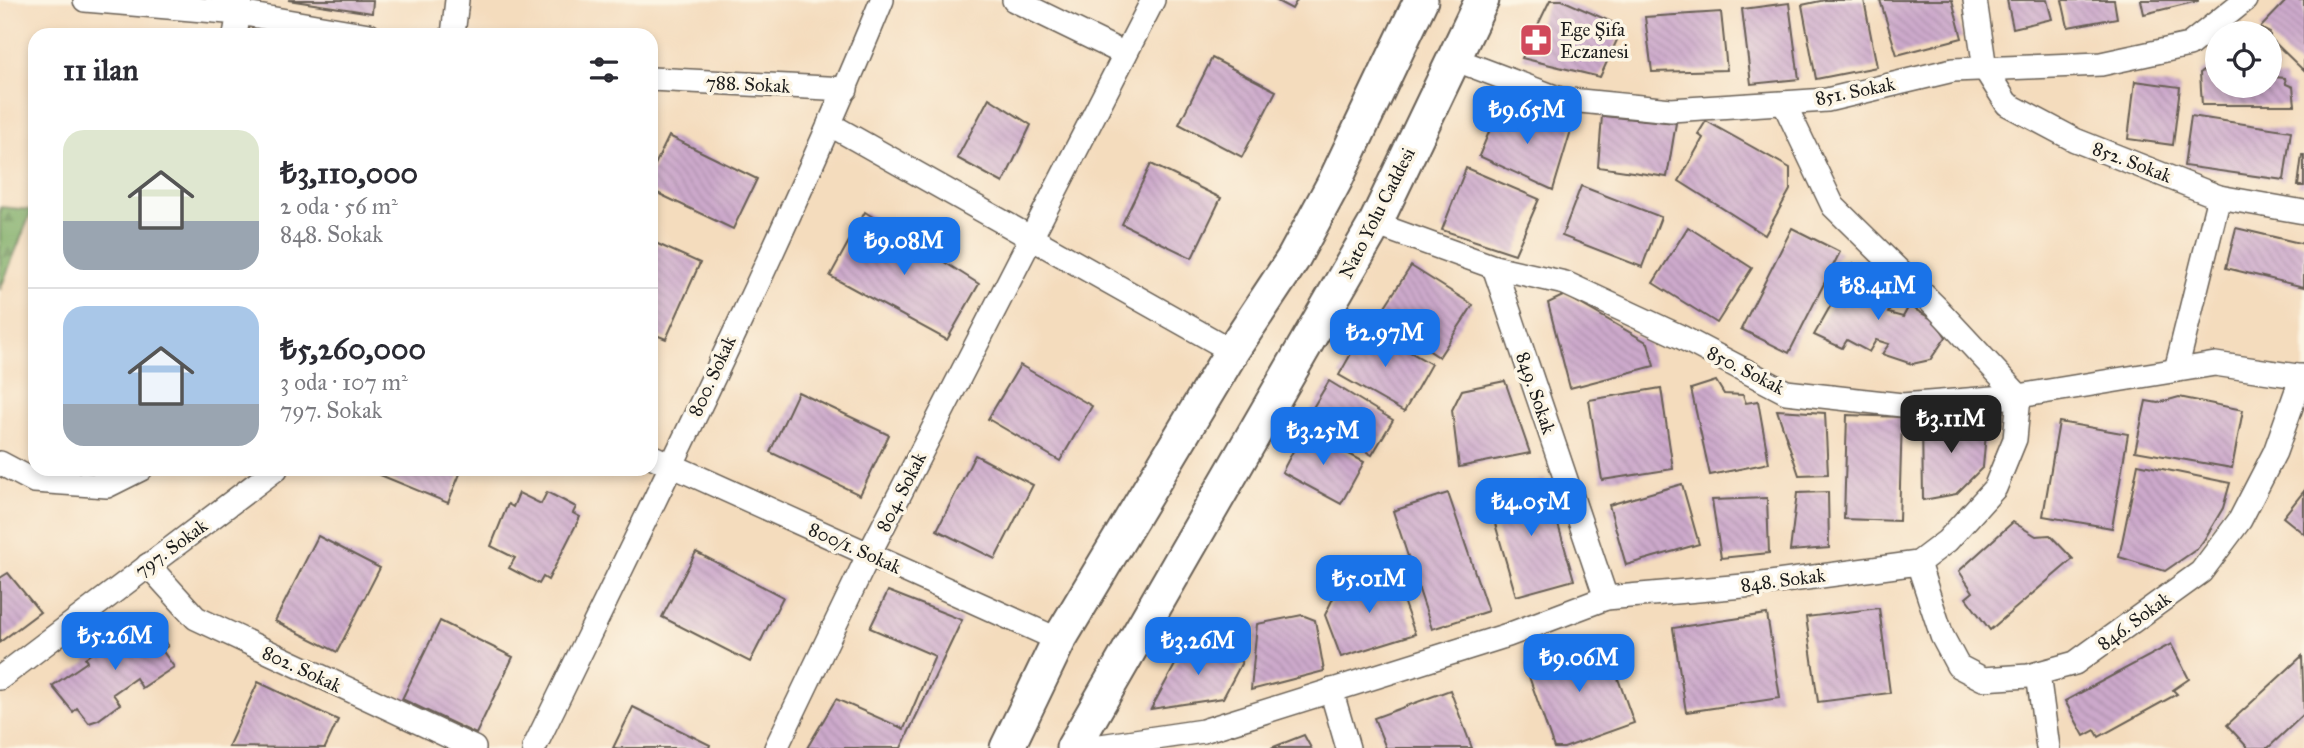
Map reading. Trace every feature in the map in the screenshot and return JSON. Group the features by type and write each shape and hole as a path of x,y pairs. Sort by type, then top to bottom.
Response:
{"main road":[{"path":"1007,748 1059,640 1232,351 1293,260 1329,192 1421,0"},
{"name":"Nato Yolu Caddesi","path":"1073,748 1374,224 1482,0"}],"street":[{"path":"85,0 238,16 321,28"},
{"path":"454,28 457,0"},
{"name":"800. Sokak","path":"661,461 846,89 883,0"},
{"path":"1014,0 1125,54"},
{"name":"804. Sokak","path":"776,748 869,554 1153,0"},
{"path":"1975,0 1985,69"},
{"name":"851. Sokak","path":"1454,59 1560,99 1671,110 1827,100 1953,70 2101,64 2189,45 2245,0"},
{"name":"852. Sokak","path":"1985,69 2007,104 2075,140 2219,197 2304,212"},
{"name":"788. Sokak","path":"658,79 846,89"},
{"path":"1784,103 1833,206 1937,308 2019,396"},
{"path":"829,124 1232,351"},
{"path":"2176,370 2219,197"},
{"name":"850. Sokak","path":"1374,224 1493,267 1564,284 1681,337 1786,392 1902,405 2019,396 2215,364 2303,377"},
{"name":"849. Sokak","path":"1493,267 1606,598"},
{"name":"846. Sokak","path":"1917,563 1942,636 1958,666 1983,679 2038,674 2075,663 2201,572 2240,520 2275,452 2303,377"},
{"name":"848. Sokak","path":"1087,748 1203,731 1508,635 1606,598 1755,585 1917,563 1947,541 1995,488 2015,439 2019,396"},
{"name":"800/1. Sokak","path":"661,461 1059,640"},
{"path":"0,463 34,481 107,486 127,476"},
{"name":"797. Sokak","path":"0,678 267,476"},
{"name":"800. Sokak","path":"534,748 654,476"},
{"name":"802. Sokak","path":"148,565 196,618 474,748"},
{"path":"2038,674 2048,748"},
{"path":"1331,690 1348,748"}],"green space":[{"path":"0,207 28,210 28,220 0,290"}],"building":[{"path":"288,0 373,0 372,13"},
{"path":"1275,0 1297,0 1292,9"},
{"path":"1550,0 1562,0 1623,27 1600,77 1522,58"},
{"path":"1825,0 1864,0 1877,67 1816,79 1802,5"},
{"path":"1880,0 1952,0 1962,38 1897,55"},
{"path":"2007,0 2047,0 2052,19 2013,28"},
{"path":"2062,0 2114,0 2117,18 2068,27"},
{"path":"2141,0 2198,0 2198,1 2144,14"},
{"path":"2287,0 2304,0 2304,71 2282,50 2282,21 2267,21"},
{"path":"1789,3 1799,79 1751,84 1742,9"},
{"path":"1721,12 1727,70 1652,72 1645,17"},
{"path":"1212,58 1276,91 1242,157 1179,124"},
{"path":"2205,70 2205,98 2282,98 2282,78 2285,78 2286,84 2293,87 2295,105 2202,105 2200,73"},
{"path":"2135,81 2180,87 2173,145 2128,139"},
{"path":"989,98 1031,125 1003,183 957,158"},
{"path":"1499,108 1572,127 1553,190 1479,156"},
{"path":"1602,116 1676,123 1667,177 1598,167"},
{"path":"2191,116 2291,131 2284,180 2184,166"},
{"path":"1706,121 1790,168 1790,190 1765,235 1679,181 1703,138 1698,134"},
{"path":"669,136 757,179 733,229 658,193 658,159"},
{"path":"2302,155 2304,186 2298,186"},
{"path":"1151,164 1221,198 1192,258 1122,224"},
{"path":"1466,168 1539,199 1515,254 1442,230"},
{"path":"1581,186 1661,217 1642,267 1562,236"},
{"path":"865,212 979,284 947,340 830,276"},
{"path":"1688,227 1752,268 1717,323 1653,283"},
{"path":"1792,228 1840,252 1789,353 1741,329"},
{"path":"2236,228 2304,244 2304,287 2226,268"},
{"path":"658,244 700,263 666,339 658,336"},
{"path":"1854,264 1878,274 1871,285 1897,298 1888,313 1903,317 1909,306 1935,321 1946,337 1930,360 1912,364 1882,354 1889,344 1876,340 1869,352 1847,340 1842,348 1814,335"},
{"path":"1411,266 1473,305 1439,357 1378,317"},
{"path":"1565,295 1648,343 1654,366 1570,388 1548,303"},
{"path":"1366,327 1431,364 1404,412 1339,375"},
{"path":"1020,365 1092,406 1060,461 988,419"},
{"path":"1329,381 1393,420 1372,455 1308,416"},
{"path":"1505,381 1530,453 1459,467 1452,410 1462,390"},
{"path":"1716,381 1724,394 1743,395 1746,403 1758,401 1769,463 1710,475 1691,389"},
{"path":"1661,388 1673,469 1602,480 1589,400"},
{"path":"798,392 889,435 860,495 770,452"},
{"path":"2179,397 2243,410 2232,468 2135,451 2146,401 2158,403"},
{"path":"1777,410 1825,413 1828,474 1799,475"},
{"path":"1847,415 1902,417 1899,521 1844,519"},
{"path":"1922,417 1977,420 1986,433 1983,467 1956,494 1923,500"},
{"path":"2059,422 2128,434 2112,528 2043,516"},
{"path":"1304,430 1364,462 1341,504 1282,472"},
{"path":"975,455 1033,485 995,559 937,530"},
{"path":"2138,464 2230,483 2223,508 2204,540 2197,549 2165,571 2119,557"},
{"path":"383,476 459,476 448,503"},
{"path":"1545,479 1574,580 1516,596 1487,496"},
{"path":"1682,484 1699,544 1626,565 1609,505"},
{"path":"2304,491 2304,534 2283,517"},
{"path":"547,492 576,507 573,513 580,517 548,580 543,577 539,584 509,568 515,558 491,546 508,504 513,507 519,493 541,504"},
{"path":"1828,492 1829,548 1790,551 1797,493"},
{"path":"1448,493 1488,611 1432,629 1393,511"},
{"path":"1767,498 1769,553 1721,558 1712,500"},
{"path":"2013,522 2036,536 2050,535 2073,559 1990,630 1966,598 1973,592 1959,571"},
{"path":"318,536 380,568 337,652 275,621"},
{"path":"696,552 783,597 750,662 662,617"},
{"path":"1392,570 1415,634 1341,657 1325,615 1335,594"},
{"path":"8,573 40,612 0,642 0,578"},
{"path":"888,591 962,620 901,748 807,748 836,699 904,729 935,656 870,628"},
{"path":"1879,608 1890,693 1818,702 1806,617"},
{"path":"1767,614 1780,698 1686,712 1673,628"},
{"path":"1302,615 1315,620 1324,671 1251,690 1257,624"},
{"path":"148,620 168,646 162,650 174,667 142,688 136,678 113,694 120,704 98,720 89,723 77,708 73,712 52,686 87,662 85,658 109,641 111,646"},
{"path":"440,621 513,657 476,734 402,699"},
{"path":"1603,637 1634,723 1564,748 1554,748 1525,665"},
{"path":"1189,639 1242,662 1223,698 1151,709"},
{"path":"2171,644 2189,679 2173,690 2177,694 2099,737 2095,730 2084,736 2065,701"},
{"path":"2302,656 2304,714 2268,748 2248,748 2227,725"},
{"path":"258,682 338,720 325,748 228,747"},
{"path":"1450,690 1472,748 1386,748 1374,718"},
{"path":"633,707 710,745 709,748 613,748"},
{"path":"1304,735 1311,748 1271,748"}],"place":[{"name":"Ege Şifa Eczanesi","path":"1536,40"}]}
